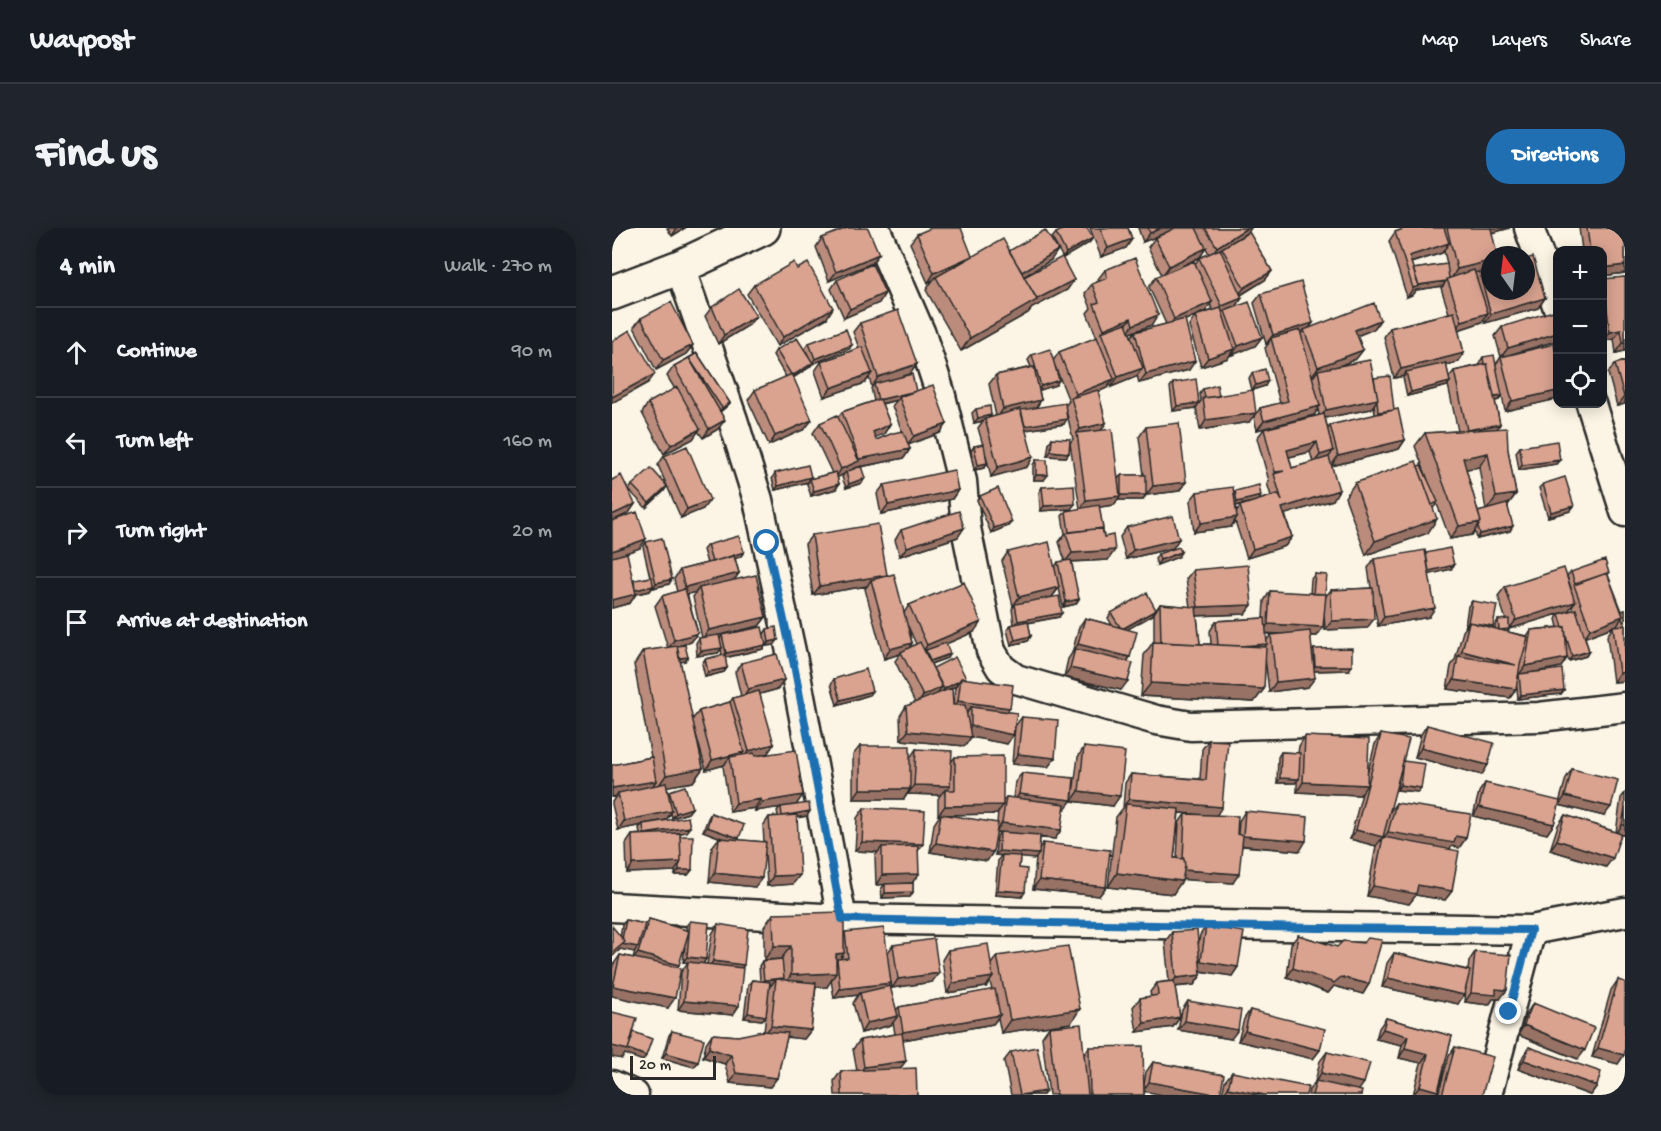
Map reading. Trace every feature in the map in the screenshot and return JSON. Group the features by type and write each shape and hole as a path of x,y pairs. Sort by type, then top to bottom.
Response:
{"street":[{"path":"612,292 680,267 763,228"},
{"path":"875,228 921,334 940,392 962,481 966,528 991,651 1001,668 1016,679 1156,720 1191,726 1539,717 1625,707"},
{"path":"1529,228 1555,300"},
{"path":"680,267 758,500 795,670 842,919"},
{"path":"1592,408 1625,512"},
{"path":"612,907 842,919 1531,930 1625,912"},
{"path":"1487,1095 1531,930"},
{"path":"612,1085 634,1095"}],"building":[{"path":"847,228 868,228 879,254 836,272 822,238"},
{"path":"931,228 961,228 972,256 934,273 917,234"},
{"path":"1065,228 1087,228 1093,238 1066,253 1056,233"},
{"path":"1100,228 1128,228 1132,239 1108,248"},
{"path":"1148,228 1161,228 1150,233"},
{"path":"1175,228 1196,228 1206,248 1169,266 1155,238"},
{"path":"1205,228 1247,228 1217,247"},
{"path":"1406,228 1444,228 1449,243 1409,256 1419,286 1413,288 1395,232"},
{"path":"1447,228 1491,228 1495,246 1481,246 1481,263 1457,269"},
{"path":"1587,228 1625,228 1625,265 1607,267 1607,246 1589,246"},
{"path":"1045,230 1058,250 1022,272 1009,251"},
{"path":"1249,232 1272,271 1244,288 1222,248"},
{"path":"1003,239 1037,300 970,338 936,277"},
{"path":"1220,249 1242,298 1222,306 1199,258"},
{"path":"1062,257 1074,280 1037,299 1024,277"},
{"path":"1135,258 1158,315 1133,325 1131,318 1104,329 1094,304 1099,302 1092,284 1107,278 1105,270"},
{"path":"1194,261 1212,302 1174,319 1156,277"},
{"path":"794,262 797,269 808,263 833,308 783,337 754,285"},
{"path":"872,264 885,293 850,309 837,280"},
{"path":"1447,264 1449,278 1446,281 1418,285 1413,269"},
{"path":"1535,264 1545,298 1491,314 1487,300 1535,300"},
{"path":"1474,270 1481,292 1481,300 1484,300 1488,313 1462,321 1447,279"},
{"path":"1625,277 1625,343 1623,343 1621,330 1610,332 1607,279"},
{"path":"1301,282 1313,323 1273,335 1261,294"},
{"path":"739,289 756,316 724,335 712,307"},
{"path":"671,302 693,345 663,360 641,318"},
{"path":"1249,302 1262,337 1238,346 1225,311"},
{"path":"1374,303 1380,320 1355,330 1363,350 1318,367 1304,330"},
{"path":"1221,308 1234,349 1208,358 1195,316"},
{"path":"898,310 917,364 878,377 860,323"},
{"path":"1553,311 1553,334 1508,348 1502,327"},
{"path":"1454,312 1464,353 1401,369 1390,328"},
{"path":"1185,319 1195,361 1146,374 1135,332"},
{"path":"1126,323 1143,368 1118,377 1101,332"},
{"path":"846,329 852,345 815,359 809,343"},
{"path":"630,330 655,374 612,397 612,341"},
{"path":"1300,330 1320,406 1264,421 1260,408 1288,401 1271,338"},
{"path":"1097,337 1114,379 1076,394 1059,352"},
{"path":"797,338 813,363 792,376 776,350"},
{"path":"1553,344 1553,392 1512,401 1501,357"},
{"path":"862,347 872,373 831,388 821,362"},
{"path":"1050,349 1059,380 1041,386 1032,355"},
{"path":"697,353 730,403 722,408 689,358"},
{"path":"1494,355 1502,396 1494,397 1487,364 1484,364 1483,357"},
{"path":"689,358 725,420 709,429 674,366"},
{"path":"1370,360 1378,399 1326,410 1318,370"},
{"path":"1625,361 1625,397 1624,397 1615,364"},
{"path":"1446,363 1450,382 1411,392 1406,372"},
{"path":"1487,364 1500,424 1467,430 1454,371"},
{"path":"1034,367 1041,400 1003,409 996,375"},
{"path":"1265,369 1268,381 1256,385 1252,373"},
{"path":"792,374 812,420 775,436 755,390"},
{"path":"912,374 916,391 878,400 874,384"},
{"path":"1390,376 1394,410 1378,412 1374,378"},
{"path":"1196,379 1199,403 1177,406 1173,383"},
{"path":"933,385 947,424 914,436 899,397"},
{"path":"1217,385 1219,396 1205,398 1203,389"},
{"path":"677,387 700,429 671,445 648,403"},
{"path":"1098,390 1106,423 1080,429 1071,398"},
{"path":"1253,390 1256,413 1206,420 1203,398"},
{"path":"880,399 890,424 873,432 876,440 903,431 910,449 859,459 842,412"},
{"path":"1065,403 1067,419 1025,426 1021,410"},
{"path":"990,406 991,415 978,418 976,409"},
{"path":"1020,409 1033,457 998,467 985,419"},
{"path":"1398,409 1405,440 1338,456 1330,425"},
{"path":"1324,414 1333,451 1320,455 1317,442 1287,450 1292,468 1329,457 1339,490 1282,508 1292,537 1253,549 1240,506 1278,494 1282,501 1274,474 1284,471 1275,472 1264,429"},
{"path":"837,415 859,461 841,469 820,423"},
{"path":"1179,423 1186,482 1153,486 1146,427"},
{"path":"1507,428 1508,450 1516,494 1496,497 1488,453 1463,458 1481,522 1459,526 1425,433"},
{"path":"1112,429 1120,496 1086,500 1077,433"},
{"path":"1052,438 1070,439 1069,453 1051,451"},
{"path":"1557,441 1560,460 1522,465 1520,447"},
{"path":"984,444 987,463 978,465 974,446"},
{"path":"687,446 710,500 687,509 664,456"},
{"path":"1036,460 1047,460 1048,475 1036,475"},
{"path":"1416,461 1437,519 1375,541 1355,483"},
{"path":"808,465 811,477 778,486 775,473"},
{"path":"1421,465 1438,502 1432,505 1418,466"},
{"path":"861,466 865,478 849,484 846,472"},
{"path":"651,468 667,486 649,503 632,485"},
{"path":"954,470 958,490 888,505 884,485"},
{"path":"836,472 839,484 814,491 810,479"},
{"path":"621,475 635,504 612,515 612,480"},
{"path":"1121,475 1146,475 1146,495 1121,495"},
{"path":"1565,477 1574,506 1551,512 1543,484"},
{"path":"1074,485 1075,504 1044,506 1042,487"},
{"path":"1259,485 1261,496 1237,502 1235,491"},
{"path":"1233,487 1237,517 1201,523 1197,492"},
{"path":"998,488 1012,522 994,528 980,496"},
{"path":"1507,504 1513,526 1480,534 1478,526 1481,522 1478,512"},
{"path":"1099,505 1103,528 1069,532 1066,511"},
{"path":"959,511 964,528 907,547 901,530"},
{"path":"637,512 646,539 612,551 612,521"},
{"path":"1173,516 1179,539 1133,550 1127,527"},
{"path":"878,524 887,575 820,586 812,535"},
{"path":"1102,528 1104,537 1113,535 1115,550 1072,553 1066,533"},
{"path":"739,536 744,552 712,562 707,545"},
{"path":"662,538 672,579 656,583 646,542"},
{"path":"1049,542 1059,587 1019,597 1008,552"},
{"path":"1179,547 1181,552 1160,560 1158,554"},
{"path":"1450,548 1454,565 1429,571 1426,553"},
{"path":"1425,550 1435,608 1384,617 1374,559"},
{"path":"627,553 636,594 612,600 612,557"},
{"path":"734,556 739,573 685,587 680,570"},
{"path":"1071,560 1079,599 1066,602 1058,562"},
{"path":"1605,560 1609,573 1575,584 1571,572"},
{"path":"1248,565 1252,605 1198,607 1193,570"},
{"path":"1564,568 1575,602 1516,620 1505,587"},
{"path":"1607,573 1623,616 1590,629 1574,585"},
{"path":"894,574 912,643 890,649 871,580"},
{"path":"1315,574 1327,575 1325,594 1313,594"},
{"path":"756,575 766,617 709,630 699,588"},
{"path":"652,577 653,586 635,590 634,580"},
{"path":"964,582 981,622 927,645 909,605"},
{"path":"1373,588 1374,619 1332,621 1331,590"},
{"path":"685,589 698,633 674,640 662,596"},
{"path":"1270,591 1326,594 1323,627 1268,624"},
{"path":"1147,593 1156,610 1124,628 1120,627 1111,613"},
{"path":"1059,596 1062,613 1018,621 1015,604"},
{"path":"1472,601 1497,605 1493,626 1468,622"},
{"path":"1160,604 1196,607 1200,644 1161,642"},
{"path":"1576,609 1589,651 1572,656 1565,627 1563,627 1559,614"},
{"path":"1625,610 1625,621 1623,622 1622,611"},
{"path":"1085,618 1137,632 1130,657 1078,644"},
{"path":"1265,618 1267,644 1218,645 1216,621"},
{"path":"1509,619 1509,629 1499,630 1498,620"},
{"path":"1028,621 1031,636 1015,640 1011,625"},
{"path":"1469,622 1528,637 1516,689 1454,680 1458,656 1516,665 1462,651"},
{"path":"1625,625 1625,672 1619,673 1613,626"},
{"path":"762,627 766,645 726,653 722,635"},
{"path":"776,627 778,640 769,642 767,629"},
{"path":"1565,627 1567,658 1525,666 1531,630"},
{"path":"1310,631 1315,678 1276,682 1271,635"},
{"path":"719,635 722,648 701,651 699,638"},
{"path":"920,642 942,687 923,696 901,652"},
{"path":"1153,642 1266,647 1264,689 1151,683"},
{"path":"946,643 950,654 930,661 926,650"},
{"path":"685,645 688,657 679,658 677,646"},
{"path":"677,646 703,768 666,775 643,651"},
{"path":"1352,648 1352,666 1315,666 1314,649"},
{"path":"1075,649 1133,663 1128,681 1070,668"},
{"path":"777,654 784,680 748,689 741,663"},
{"path":"725,655 727,668 708,672 705,659"},
{"path":"955,657 966,678 961,678 944,689 933,668"},
{"path":"866,669 872,691 841,700 834,679"},
{"path":"1562,669 1564,690 1521,695 1519,674"},
{"path":"961,678 1013,685 1010,708 958,701"},
{"path":"952,688 953,705 965,705 971,737 908,731 906,706"},
{"path":"759,691 774,744 749,751 733,698"},
{"path":"730,702 744,752 712,760 699,711"},
{"path":"971,707 1017,713 1013,735 971,726"},
{"path":"1022,717 1058,720 1055,758 1018,754"},
{"path":"1427,725 1494,743 1488,765 1421,748"},
{"path":"1381,734 1409,739 1383,837 1356,830"},
{"path":"1305,736 1369,739 1367,785 1303,782"},
{"path":"1209,740 1228,741 1222,807 1129,799 1131,774 1206,780"},
{"path":"860,746 910,746 910,789 860,789"},
{"path":"1084,747 1125,752 1120,796 1079,791"},
{"path":"916,749 952,751 950,786 914,785"},
{"path":"796,750 803,795 762,802 761,799 736,803 730,757"},
{"path":"1281,752 1300,753 1299,779 1280,778"},
{"path":"1003,756 1003,805 945,806 945,790 955,790 955,757"},
{"path":"652,757 656,781 612,788 612,765"},
{"path":"1403,761 1425,764 1421,788 1400,785"},
{"path":"1572,769 1618,780 1611,807 1565,796"},
{"path":"1022,773 1074,778 1072,800 1019,794"},
{"path":"666,783 672,811 624,821 618,793"},
{"path":"1485,783 1560,801 1554,824 1479,807"},
{"path":"685,786 692,808 676,813 669,791"},
{"path":"1006,797 1065,804 1061,830 1002,823"},
{"path":"809,803 810,811 782,816 781,807"},
{"path":"1396,803 1471,814 1466,838 1456,836 1454,843 1388,832"},
{"path":"1126,804 1179,809 1174,858 1184,859 1182,881 1117,873"},
{"path":"864,808 925,811 923,844 862,842"},
{"path":"1625,808 1625,825 1622,825"},
{"path":"1245,811 1308,817 1306,841 1243,836"},
{"path":"711,813 744,825 739,838 707,827"},
{"path":"941,814 998,823 993,852 936,843"},
{"path":"1185,814 1238,816 1237,834 1243,836 1239,874 1184,870"},
{"path":"797,815 800,875 773,876 769,817"},
{"path":"1565,815 1621,834 1613,858 1557,840"},
{"path":"688,817 690,827 644,834 643,824"},
{"path":"1000,832 1040,835 1039,854 999,851"},
{"path":"680,833 681,862 633,864 632,835"},
{"path":"680,836 693,836 692,870 679,870"},
{"path":"1383,837 1459,851 1452,891 1418,885 1416,894 1373,886"},
{"path":"719,838 766,842 762,878 715,873"},
{"path":"1043,843 1110,850 1106,887 1039,880"},
{"path":"918,846 919,874 882,875 882,847"},
{"path":"1002,855 1020,856 1019,868 1027,869 1025,892 998,890"},
{"path":"913,883 913,892 885,893 885,884"},
{"path":"844,912 844,953 836,954 836,973 791,975 791,946 774,946 773,914"},
{"path":"649,919 689,931 679,965 638,953"},
{"path":"626,920 645,924 638,947 623,944"},
{"path":"690,921 709,923 706,959 687,957"},
{"path":"718,924 748,929 744,965 713,961"},
{"path":"612,926 625,942 612,953"},
{"path":"1206,926 1244,932 1238,967 1201,961"},
{"path":"884,928 891,983 840,989 837,959 848,958 845,932"},
{"path":"1197,930 1201,975 1176,978 1172,932"},
{"path":"1298,935 1337,947 1343,941 1363,943 1368,938 1382,940 1369,984 1341,977 1334,983 1293,968"},
{"path":"934,939 939,973 898,979 893,945"},
{"path":"988,944 993,977 953,983 948,950"},
{"path":"1068,946 1080,1009 1010,1020 997,956"},
{"path":"1475,952 1511,955 1507,990 1496,989 1496,995 1471,993"},
{"path":"1394,953 1470,971 1464,995 1388,978"},
{"path":"620,955 681,968 675,998 613,986"},
{"path":"782,959 784,978 764,980 762,961"},
{"path":"688,962 743,968 739,1006 684,1001"},
{"path":"776,979 816,983 811,1030 771,1026"},
{"path":"752,980 770,982 766,1016 748,1013"},
{"path":"1618,980 1625,982 1624,1055 1598,1048"},
{"path":"1174,981 1180,1017 1144,1023 1140,998 1158,995 1157,983"},
{"path":"890,986 898,1016 867,1023 860,993"},
{"path":"995,989 1000,1015 903,1032 899,1007"},
{"path":"1188,1001 1241,1010 1238,1030 1185,1021"},
{"path":"1533,1003 1594,1028 1585,1050 1524,1025"},
{"path":"1250,1010 1325,1029 1320,1050 1245,1031"},
{"path":"612,1012 637,1018 628,1050 612,1046"},
{"path":"1386,1018 1452,1036 1438,1091 1420,1086 1428,1054 1405,1048 1408,1036 1383,1029"},
{"path":"1081,1024 1088,1095 1056,1095 1049,1027"},
{"path":"672,1031 704,1039 698,1062 666,1053"},
{"path":"762,1031 788,1033 777,1078 736,1073 731,1055 709,1048 712,1034 738,1036"},
{"path":"634,1032 652,1039 646,1056 628,1049"},
{"path":"902,1033 906,1061 864,1067 860,1040"},
{"path":"1143,1046 1144,1095 1090,1095 1089,1047"},
{"path":"1037,1047 1046,1091 1020,1095 1011,1052"},
{"path":"1455,1047 1493,1057 1482,1095 1442,1095"},
{"path":"1529,1047 1601,1072 1597,1086 1524,1060"},
{"path":"1327,1052 1370,1063 1364,1083 1321,1073"},
{"path":"1153,1062 1224,1075 1220,1095 1149,1082"},
{"path":"916,1068 917,1095 842,1095 841,1071"},
{"path":"1232,1072 1308,1087 1306,1095 1265,1095 1228,1088"},
{"path":"1316,1081 1362,1091 1361,1095 1312,1095"}],"route":[{"path":"767,543 795,670 842,919 1531,930 1509,1012"}]}
